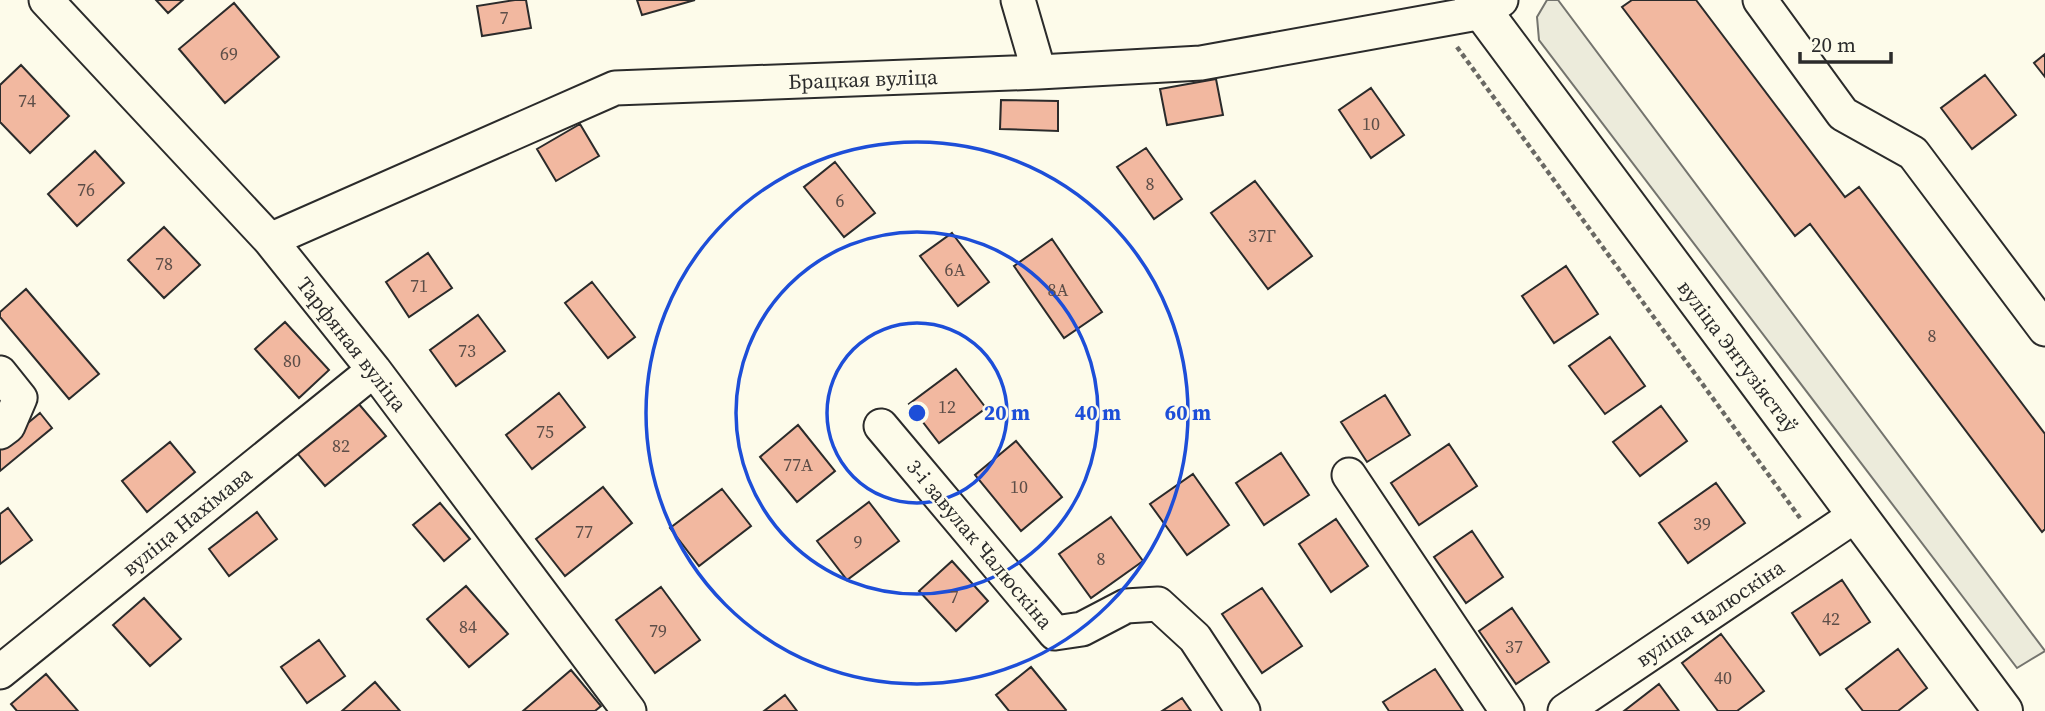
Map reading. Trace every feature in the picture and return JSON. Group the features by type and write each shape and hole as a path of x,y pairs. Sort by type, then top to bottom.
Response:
{"main road":[{"name":"вуліца Энтузіястаў","path":"1486,4 1856,515 2003,711"}],"street":[{"name":"Тарфяная вуліца","path":"46,0 270,240 374,370 629,711"},
{"path":"1018,0 1039,72"},
{"path":"1760,0 1843,114 1913,153 2045,329"},
{"name":"Брацкая вуліца","path":"270,240 615,88 1039,72 1200,63 1437,19 1486,4"},
{"name":"вуліца Нахімава","path":"0,671 374,370"},
{"path":"0,373 20,398 8,426 0,432"},
{"name":"3-і завулак Чалюскіна","path":"881,426 1055,633 1082,629 1126,607 1158,604 1195,638 1243,711"},
{"path":"1349,475 1507,711"},
{"name":"вуліца Чалюскіна","path":"1565,711 1856,515"}],"path":[{"path":"1437,19 1817,542"}],"shaded area":[{"path":"1547,0 1558,0 2045,651 2017,668 1539,40 1537,17"}],"building":[{"path":"156,0 183,0 168,13"},
{"path":"526,0 531,28 482,36 477,6"},
{"path":"637,0 695,0 642,15"},
{"path":"1632,0 1696,0 1845,197 1859,187 2045,434 2045,529 2042,532 1810,224 1795,236 1622,7"},
{"path":"234,3 279,57 225,103 179,49"},
{"path":"2045,54 2045,77 2034,63"},
{"path":"21,65 69,116 30,153 0,122 0,85"},
{"path":"1985,75 2016,115 1972,149 1941,108"},
{"path":"1216,79 1223,115 1167,125 1160,89"},
{"path":"1371,88 1404,135 1371,158 1339,110"},
{"path":"1001,100 1058,101 1058,131 1000,129"},
{"path":"580,124 599,156 556,181 537,149"},
{"path":"1146,148 1182,199 1154,219 1117,167"},
{"path":"95,151 124,183 77,226 48,194"},
{"path":"835,162 875,213 844,237 804,187"},
{"path":"1255,181 1312,256 1268,289 1211,213"},
{"path":"164,227 200,265 164,298 128,260"},
{"path":"952,233 989,282 958,306 920,256"},
{"path":"1052,239 1102,312 1064,338 1014,266"},
{"path":"428,253 452,288 409,317 386,282"},
{"path":"1566,266 1598,314 1554,343 1522,296"},
{"path":"592,282 635,337 608,358 565,303"},
{"path":"26,289 99,374 69,399 0,317 0,312"},
{"path":"478,315 505,351 456,386 430,350"},
{"path":"285,322 329,370 299,398 255,349"},
{"path":"1610,337 1645,386 1605,414 1569,366"},
{"path":"956,369 986,408 939,443 909,404"},
{"path":"559,393 585,427 532,469 506,435"},
{"path":"1385,395 1410,435 1367,462 1341,422"},
{"path":"358,403 386,436 325,486 297,453"},
{"path":"1661,406 1687,441 1640,476 1613,442"},
{"path":"40,413 52,428 0,471 0,446"},
{"path":"798,425 835,471 797,502 760,457"},
{"path":"1016,441 1062,497 1021,531 975,475"},
{"path":"170,442 195,472 147,512 122,481"},
{"path":"1449,444 1477,486 1419,525 1391,483"},
{"path":"1281,453 1309,495 1264,525 1236,483"},
{"path":"1193,474 1229,525 1187,555 1150,504"},
{"path":"1716,483 1745,523 1688,563 1659,523"},
{"path":"603,487 632,523 565,576 536,539"},
{"path":"722,489 751,526 699,566 670,528"},
{"path":"869,502 899,541 847,580 817,541"},
{"path":"440,503 470,539 444,561 413,525"},
{"path":"8,508 32,540 0,564 0,514"},
{"path":"257,512 277,539 229,576 209,549"},
{"path":"1111,517 1143,561 1091,598 1059,554"},
{"path":"1336,519 1368,566 1331,592 1299,544"},
{"path":"1472,531 1503,577 1466,603 1434,557"},
{"path":"952,561 988,601 956,631 919,591"},
{"path":"1842,580 1870,622 1820,655 1792,613"},
{"path":"466,586 508,634 469,667 427,619"},
{"path":"661,587 700,640 655,673 616,620"},
{"path":"1262,588 1302,646 1262,673 1222,614"},
{"path":"144,598 181,639 150,666 113,625"},
{"path":"1512,608 1549,662 1516,684 1479,631"},
{"path":"1721,634 1764,691 1737,711 1718,711 1682,663"},
{"path":"319,640 345,676 307,703 281,667"},
{"path":"1898,649 1927,688 1898,711 1863,711 1846,689"},
{"path":"1031,667 1065,711 1009,711 996,695"},
{"path":"1435,669 1463,711 1389,711 1383,702"},
{"path":"571,670 601,706 595,711 523,711"},
{"path":"46,674 78,711 17,711 11,704"},
{"path":"375,682 400,711 342,711"},
{"path":"1659,684 1679,711 1624,711"},
{"path":"785,695 797,711 764,711"},
{"path":"1182,698 1191,711 1162,711"}]}
